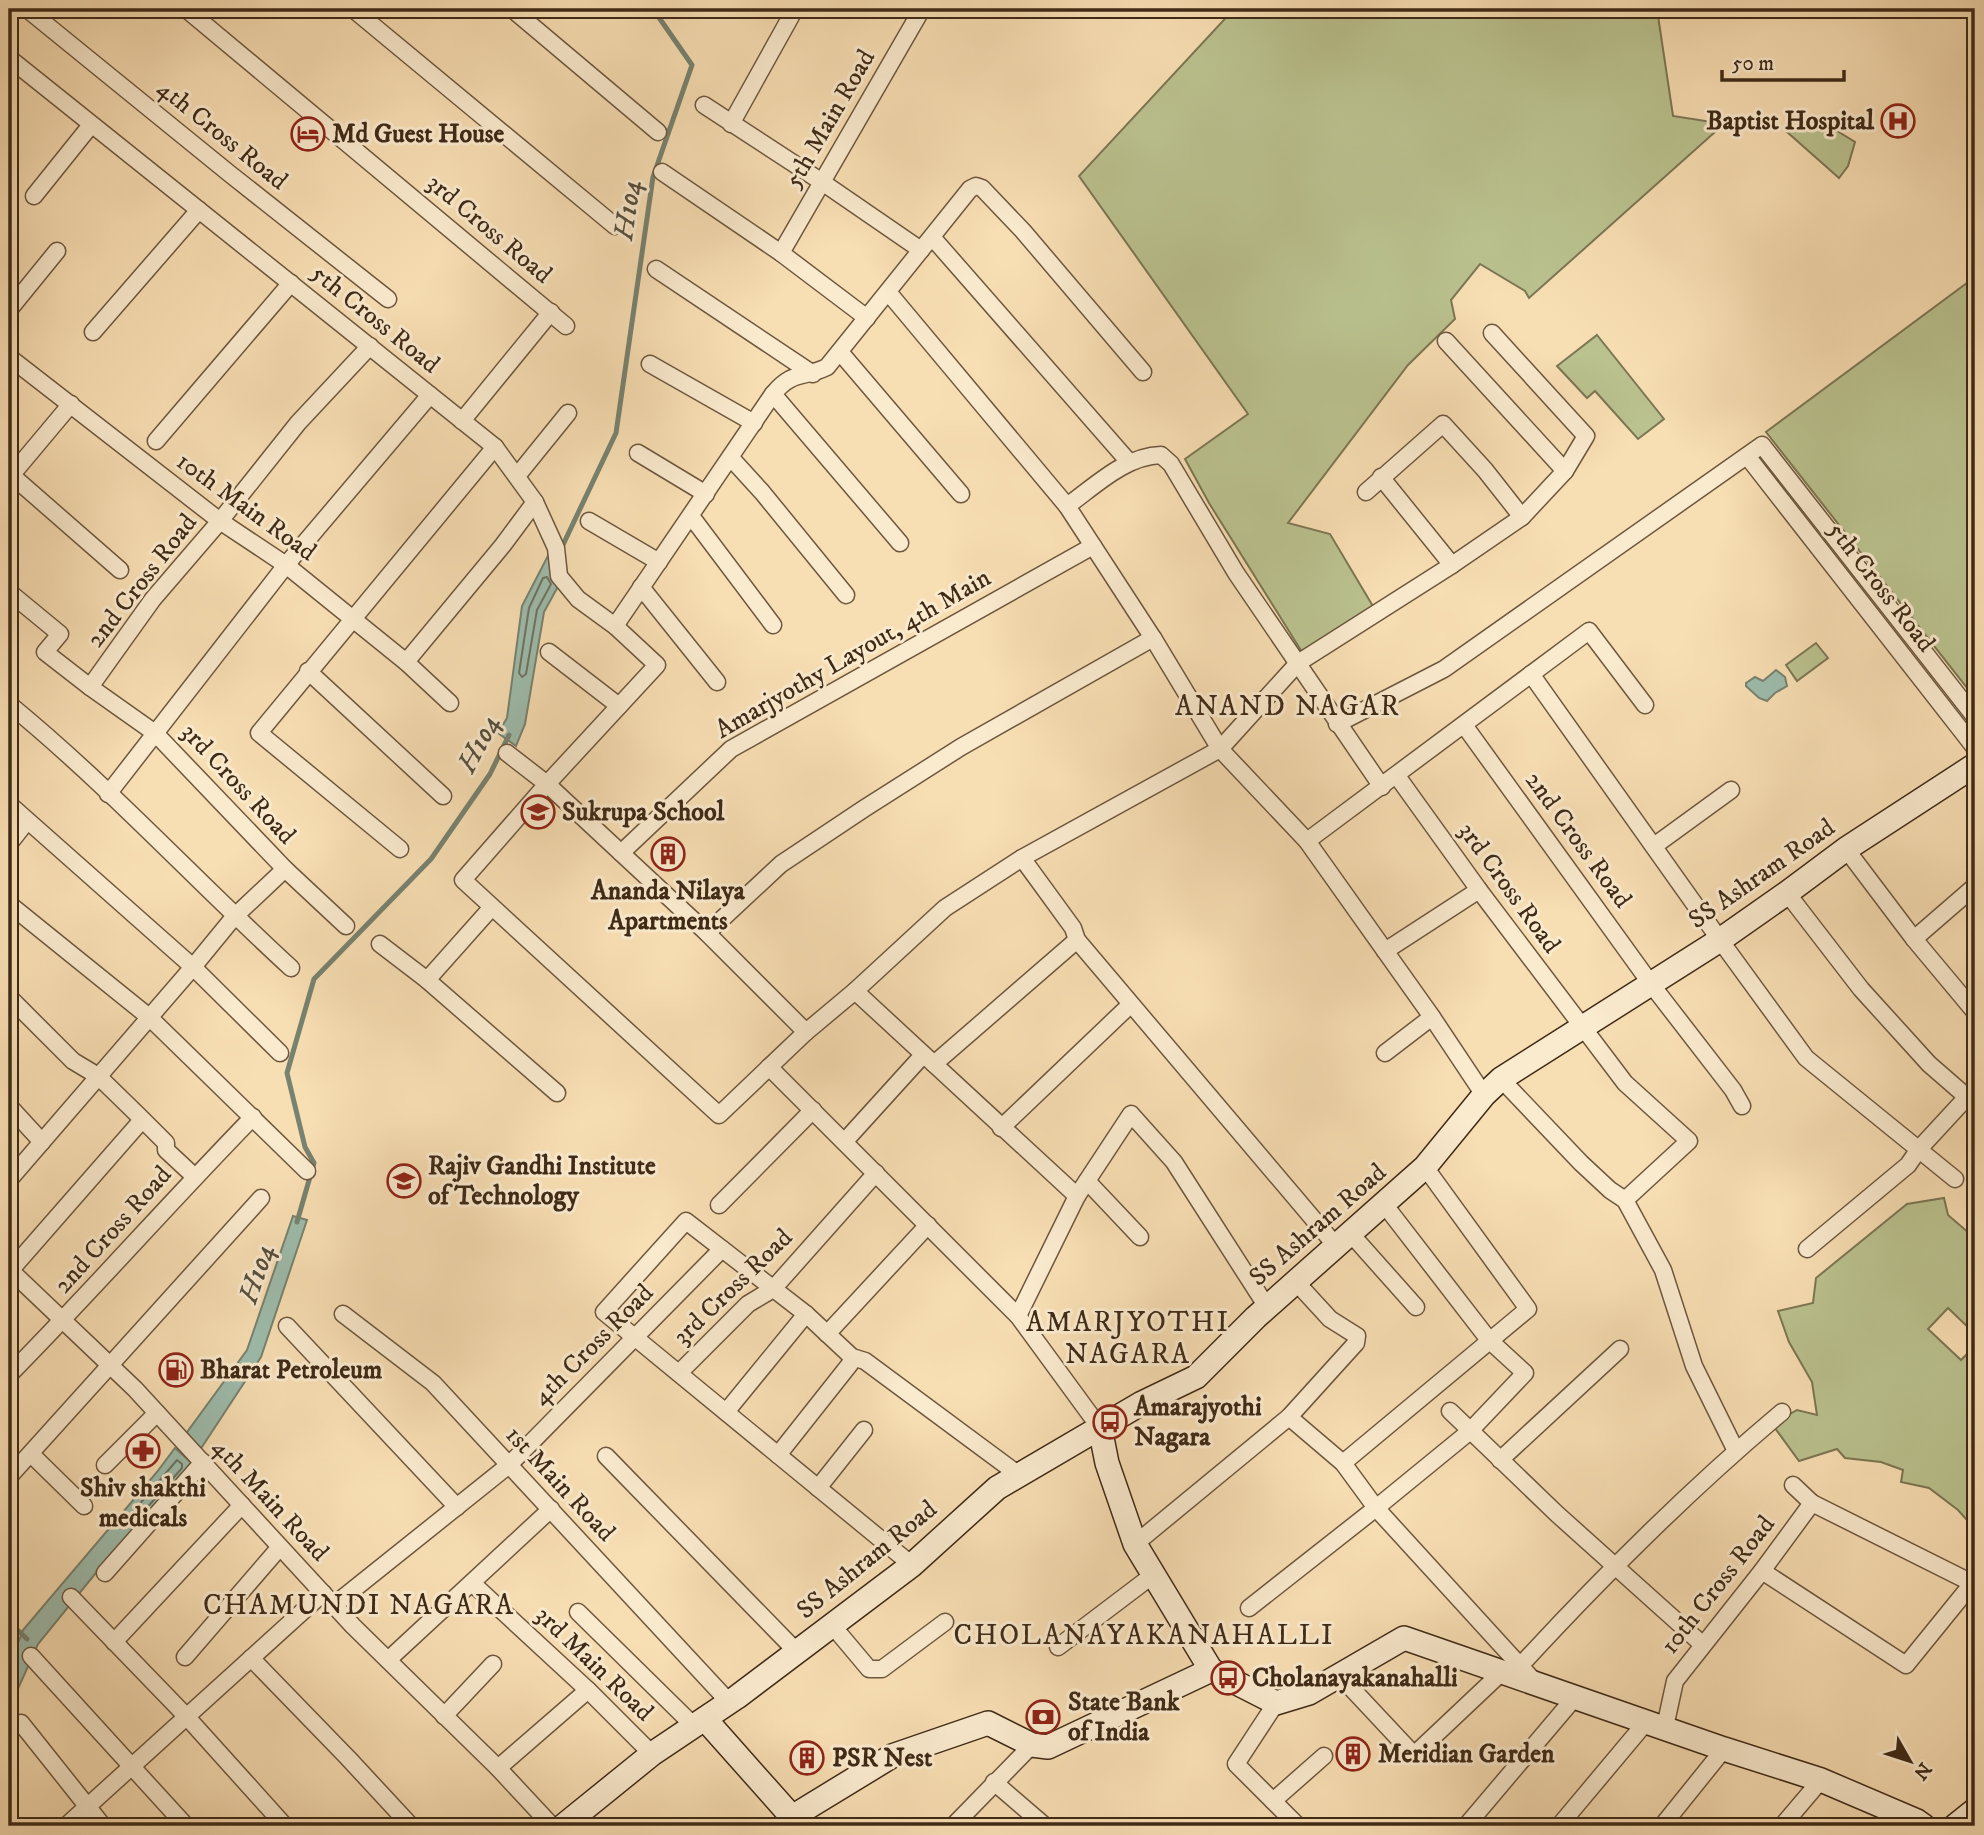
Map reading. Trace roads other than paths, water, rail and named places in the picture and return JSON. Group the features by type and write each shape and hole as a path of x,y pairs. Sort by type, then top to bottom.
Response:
{"street":[{"name":"4th Cross Road","path":"27,9 388,299"},
{"name":"3rd Cross Road","path":"186,9 566,326"},
{"path":"353,9 615,226"},
{"path":"731,124 796,9"},
{"name":"5th Main Road","path":"781,253 922,9"},
{"path":"523,12 593,79 658,132"},
{"name":"5th Cross Road","path":"9,58 495,447 536,502 556,548 559,576 578,599 615,626"},
{"path":"704,105 921,250"},
{"path":"34,196 91,125"},
{"path":"662,172 781,253 867,318"},
{"path":"1143,372 1023,230 982,188 976,186 970,189 827,367 813,374 795,376 784,381 773,394 615,626 657,665 463,880 719,1115 806,1032 946,908 1022,858 1220,749 1298,663 1522,517 1564,471 1586,436 1492,333"},
{"path":"93,332 199,210"},
{"path":"932,237 1129,462"},
{"path":"9,310 57,251"},
{"path":"656,269 813,374"},
{"path":"156,440 291,283"},
{"path":"888,292 1067,506 1153,638 1220,749 1307,841 1432,1017 1483,1094"},
{"path":"462,421 551,312"},
{"path":"1446,341 1564,471"},
{"name":"2nd Cross Road","path":"90,688 153,599 220,521 298,423 370,346"},
{"path":"840,352 961,494"},
{"name":"10th Main Road","path":"9,357 220,521 286,565 406,662 450,703"},
{"path":"650,364 754,423"},
{"path":"773,394 900,543"},
{"name":"3rd Cross Road","path":"155,733 286,565 429,395"},
{"path":"10,475 71,404"},
{"path":"517,476 568,413"},
{"path":"1366,492 1443,424 1485,470 1522,517"},
{"name":"5th Cross Road","path":"1975,717 1762,445 1747,456 1975,748"},
{"path":"400,849 259,733 495,447"},
{"path":"638,453 706,494"},
{"path":"1067,506 1129,462 1161,454 1171,464 1236,573 1382,787"},
{"path":"1337,724 1444,669 1747,456"},
{"path":"731,458 846,595"},
{"name":"2nd Cross Road","path":"10,475 120,570"},
{"path":"1381,477 1452,565"},
{"path":"406,662 536,502"},
{"path":"691,516 773,625"},
{"path":"589,521 659,562"},
{"name":"Amarjyothy Layout, 4th Main","path":"621,853 731,749 1093,546"},
{"path":"641,587 717,682"},
{"path":"1860,600 1874,588"},
{"name":"3rd Cross Road","path":"9,592 60,634 45,652 90,688 155,733 285,869 346,926"},
{"path":"1307,841 1589,631 1645,705"},
{"path":"708,933 781,864 865,808 961,747 1153,638"},
{"path":"549,652 619,706"},
{"path":"308,671 443,796"},
{"path":"1531,674 1806,1058 1955,1179"},
{"path":"9,704 59,745 234,917 291,968"},
{"name":"2nd Cross Road","path":"1464,725 1651,984 1733,1090 1742,1106"},
{"path":"108,794 155,733"},
{"path":"507,753 547,784 708,933 806,1032"},
{"name":"SS Ashram Road","path":"563,1826 652,1754 729,1702 912,1565 997,1488 1142,1404 1196,1377 1267,1307 1425,1167 1483,1094 1501,1079 1720,940 1846,849 1975,765"},
{"name":"3rd Cross Road","path":"1397,776 1479,890 1625,1083 1689,1141 1625,1200"},
{"path":"1654,846 1731,790"},
{"path":"9,804 193,967 280,1053"},
{"path":"9,844 27,821"},
{"path":"1846,849 1914,939 1975,1012"},
{"path":"1022,858 1073,928 1077,940 1130,1004 1344,1241 1416,1307"},
{"path":"9,1180 234,917 285,869"},
{"path":"1914,939 1974,887"},
{"path":"1385,951 1479,890"},
{"path":"1787,893 1861,989 1929,1064 1971,1100 1919,1149 1908,1165 1807,1249"},
{"path":"9,904 149,1017 307,1171"},
{"path":"427,979 492,907"},
{"path":"845,1141 929,1059 1077,940"},
{"path":"380,944 427,979 558,1093"},
{"path":"855,991 1077,1196"},
{"path":"9,997 73,1061 97,1076 166,1143 166,1150 195,1177"},
{"path":"1001,1128 1130,1004"},
{"path":"1385,1053 1432,1017"},
{"path":"769,1067 1018,1316 1100,1428 1107,1463 1135,1544 1211,1670 1276,1703"},
{"path":"1501,1079 1581,1163 1625,1200 1663,1270 1695,1366 1736,1451"},
{"path":"9,1106 42,1142"},
{"path":"719,1205 813,1110"},
{"path":"1018,1316 1077,1196 1131,1114 1174,1161 1267,1307"},
{"name":"2nd Cross Road","path":"9,1375 64,1320 253,1117"},
{"path":"9,1270 142,1120"},
{"path":"1343,1463 1528,1309 1425,1167"},
{"name":"3rd Cross Road","path":"679,1373 748,1304 773,1289 876,1173"},
{"path":"1087,1181 1140,1237"},
{"path":"9,1477 32,1455 108,1365 261,1198"},
{"path":"1249,1608 1469,1432 1525,1373 1489,1340 1384,1204"},
{"path":"912,1565 604,1312 686,1221 806,1314 852,1357 865,1361 1019,1475"},
{"path":"827,1334 928,1225"},
{"name":"4th Cross Road","path":"66,1826 251,1658 457,1507 509,1465 722,1249"},
{"name":"4th Main Road","path":"9,1270 64,1320 157,1413 328,1599 498,1768 552,1826"},
{"path":"1135,1544 1289,1417 1357,1339 1354,1333 1330,1320 1296,1282"},
{"name":"1st Main Road","path":"343,1314 433,1383 729,1702"},
{"path":"726,1412 806,1314"},
{"path":"287,1326 457,1507"},
{"path":"1500,1460 1620,1349"},
{"path":"778,1455 850,1364 852,1357"},
{"path":"1450,1411 1469,1432 1614,1567 1703,1645"},
{"path":"1340,1675 1414,1755 1511,1669 1736,1451 1782,1412"},
{"path":"105,1465 157,1413"},
{"path":"1289,1417 1343,1463 1376,1508 1511,1669"},
{"path":"818,1488 864,1430"},
{"path":"32,1455 85,1506"},
{"path":"606,1456 797,1652"},
{"path":"105,1573 203,1462"},
{"path":"1762,1571 1906,1665 1974,1582 1812,1503 1793,1485"},
{"name":"10th Cross Road","path":"1656,1724 1675,1681 1812,1503"},
{"path":"114,1642 242,1505"},
{"path":"388,1660 551,1510"},
{"path":"185,1657 280,1547"},
{"path":"1058,1647 1153,1575"},
{"name":"3rd Main Road","path":"472,1583 588,1690 652,1754"},
{"path":"71,1597 186,1716 285,1826"},
{"path":"578,1612 700,1723 787,1822 892,1756 988,1723 1032,1745 1048,1747 1211,1670"},
{"path":"832,1625 869,1669 881,1669 945,1622"},
{"path":"1298,1826 1236,1764 1276,1703 1310,1693 1405,1638 1511,1669 1536,1683 1821,1780 1924,1826"},
{"path":"31,1657 186,1826"},
{"path":"251,1658 411,1826"},
{"path":"444,1716 493,1664"},
{"path":"498,1768 588,1690"},
{"path":"1466,1826 1576,1696"},
{"path":"21,1723 103,1826"},
{"path":"1559,1826 1656,1724"},
{"path":"953,1826 1032,1745"},
{"path":"1662,1826 1724,1749"},
{"path":"1273,1801 1324,1756"},
{"path":"1782,1826 1821,1780"},
{"path":"995,1782 1045,1826"},
{"path":"1955,1826 1975,1810"}],"water":[{"path":"552,548 561,581 544,612 525,724 516,746 498,733 507,718 522,606"},
{"path":"1776,670 1785,677 1787,686 1767,701 1759,698 1746,686 1746,683 1755,677 1763,681"},
{"path":"293,1216 307,1220 261,1357 200,1450 185,1435 247,1350"},
{"path":"175,1448 194,1465 150,1515 117,1547 38,1644 16,1693 9,1758 9,1667 23,1630"}],"waterway":[{"name":"H104","path":"561,549 616,433 653,177 692,65 653,9"},
{"name":"H104","path":"297,1222 314,1163 305,1147 287,1073 314,979 431,859 490,774 509,735"},
{"path":"9,1622 27,1639"}],"place":[{"name":"Baptist Hospital","path":"1898,121"},
{"name":"Md Guest House","path":"308,134"},
{"name":"Sukrupa School","path":"538,812"},
{"name":"Ananda Nilaya Apartments","path":"668,854"},
{"name":"Rajiv Gandhi Institute of Technology","path":"404,1181"},
{"name":"Bharat Petroleum","path":"176,1370"},
{"name":"Amarajyothi Nagara","path":"1110,1422"},
{"name":"Shiv shakthi medicals","path":"143,1451"},
{"name":"Cholanayakanahalli","path":"1228,1678"},
{"name":"State Bank of India","path":"1043,1717"},
{"name":"Meridian Garden","path":"1353,1754"},
{"name":"PSR Nest","path":"807,1758"}],"district":[{"name":"ANAND NAGAR","path":"1288,706"},
{"name":"AMARJYOTHI NAGARA","path":"1128,1338"},
{"name":"CHAMUNDI NAGARA","path":"359,1605"},
{"name":"CHOLANAYAKANAHALLI","path":"1144,1635"}]}
